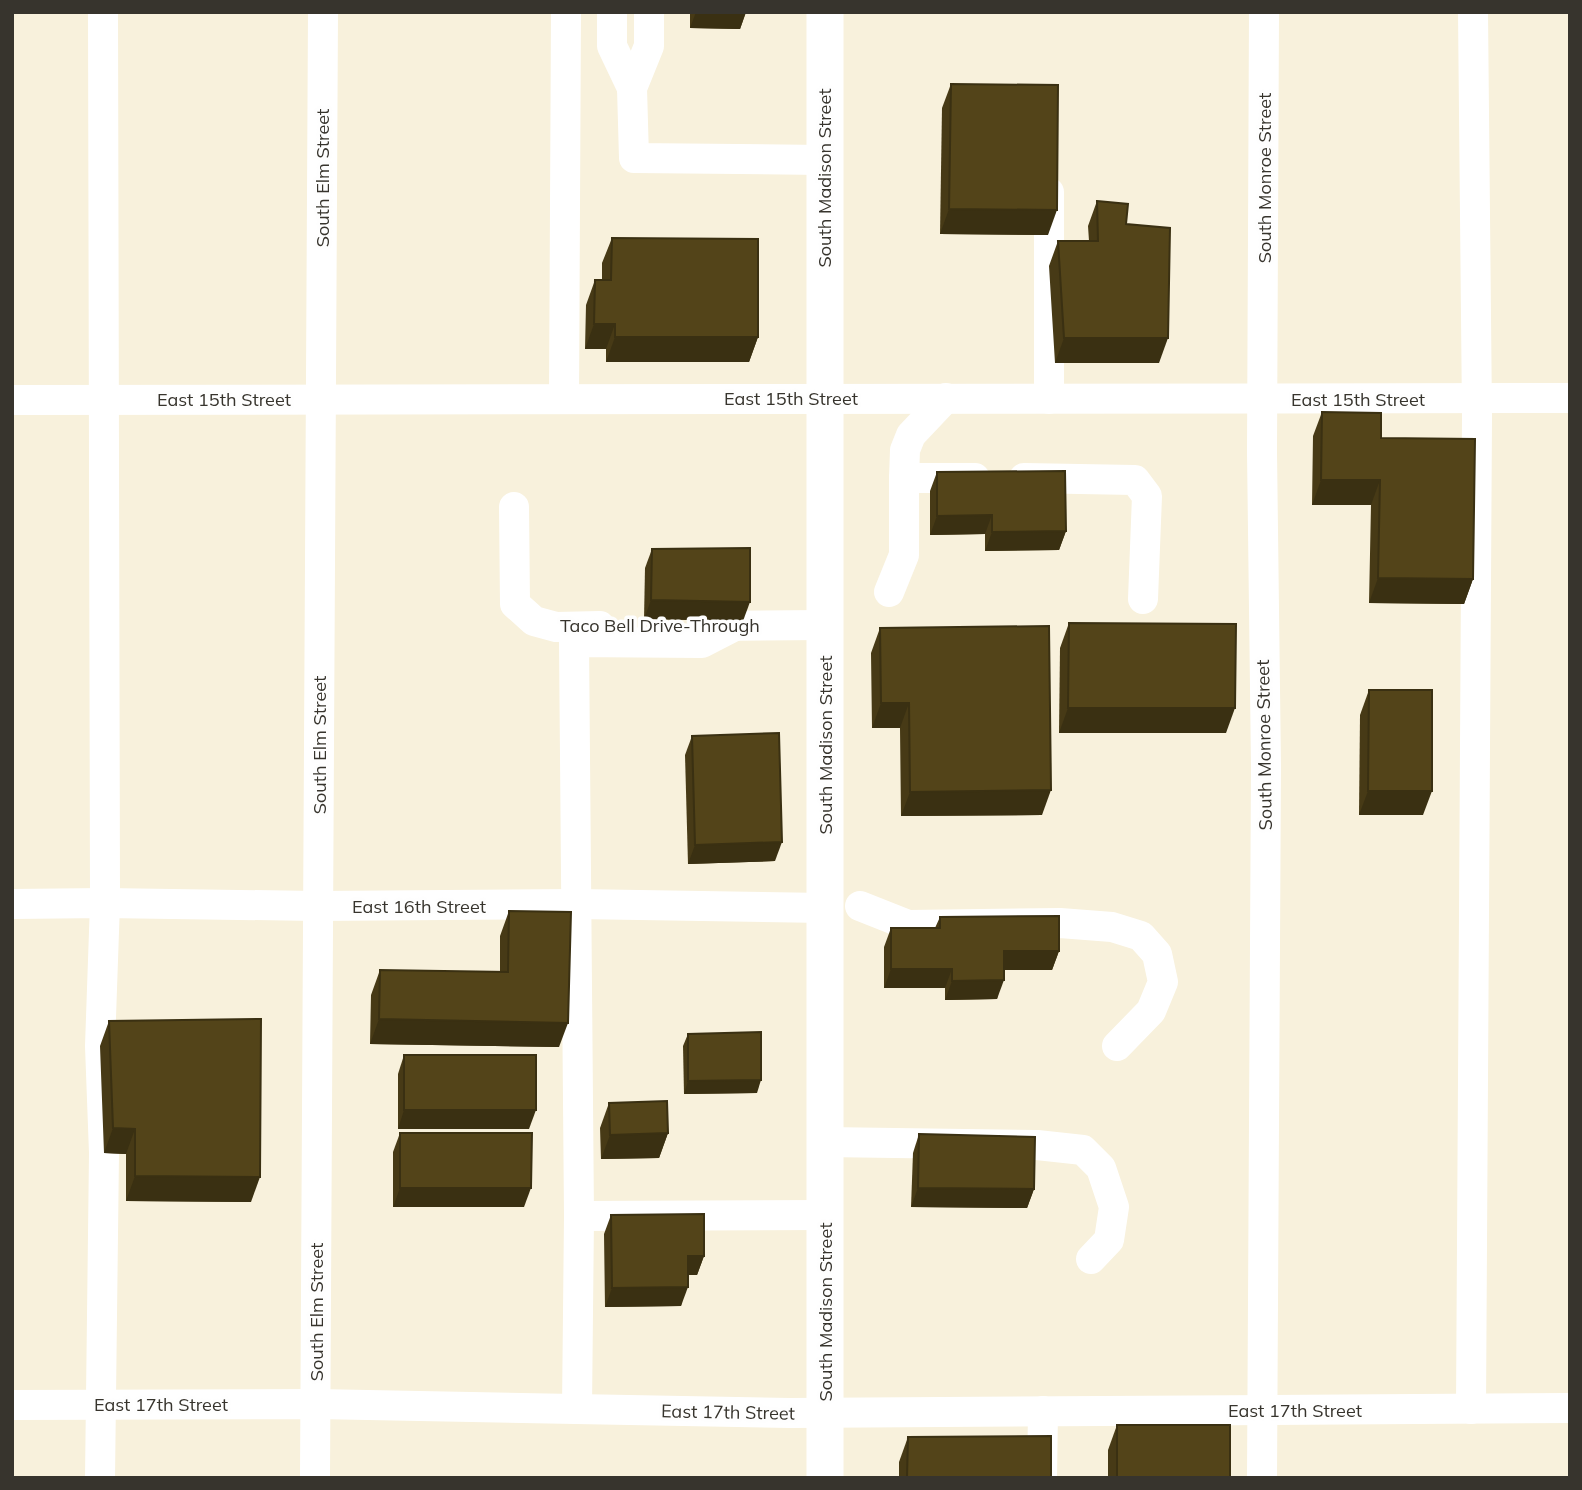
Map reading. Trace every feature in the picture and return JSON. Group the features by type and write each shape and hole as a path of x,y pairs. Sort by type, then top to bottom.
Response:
{"main road":[{"name":"South Madison Street","path":"825,12 825,625 843,907 825,1142 825,1478"}],"street":[{"path":"100,1478 104,1153 100,1046 105,903 103,12"},
{"name":"South Elm Street","path":"315,1478 323,12"},
{"path":"564,399 566,12"},
{"path":"612,12 612,46 632,88"},
{"path":"649,12 649,46 632,88 634,158 824,160"},
{"name":"South Monroe Street","path":"1262,1478 1266,766 1262,603 1264,12"},
{"path":"1471,1409 1477,399 1473,12"},
{"path":"1049,170 1049,399"},
{"path":"890,592 904,555 905,450 911,435 946,398"},
{"name":"East 15th Street","path":"12,400 1570,398"},
{"path":"904,478 1135,480 1147,496 1143,600"},
{"name":"Taco Bell Drive-Through","path":"513,507 515,604 534,621 556,627 825,625"},
{"path":"577,1409 578,904 574,642 702,643 735,626"},
{"name":"East 16th Street","path":"12,904 843,907"},
{"path":"843,907 908,925 1060,923 1112,927 1141,936 1157,954 1163,982 1151,1011 1117,1046"},
{"path":"825,1142 1037,1145 1083,1150 1101,1168 1114,1207 1109,1240 1091,1259"},
{"path":"579,1216 825,1215"},
{"name":"East 17th Street","path":"12,1405 316,1404 825,1413 1570,1408"},
{"path":"1042,1478 1043,1412"}],"building":[{"path":"951,84 1058,85 1057,210 949,209"},
{"path":"1097,201 1128,204 1126,224 1170,228 1168,338 1064,338 1058,241 1098,241"},
{"path":"612,238 758,239 758,337 615,337 615,324 594,324 595,280 611,280"},
{"path":"1322,412 1381,413 1381,438 1475,439 1473,579 1378,578 1380,480 1321,480"},
{"path":"1065,471 1066,531 992,532 992,515 937,516 937,472"},
{"path":"750,548 750,602 651,600 652,549"},
{"path":"1069,623 1236,624 1235,708 1068,708"},
{"path":"1049,626 1051,790 910,792 909,703 881,703 880,628"},
{"path":"1369,690 1432,690 1432,791 1368,791"},
{"path":"779,733 782,842 695,845 692,736"},
{"path":"509,911 571,912 568,1023 379,1019 380,970 508,972"},
{"path":"1059,916 1059,951 1004,951 1004,980 952,981 952,969 891,969 891,928 940,928 940,917"},
{"path":"261,1019 260,1177 135,1176 135,1129 113,1128 109,1021"},
{"path":"761,1032 761,1080 688,1081 688,1034"},
{"path":"404,1055 536,1055 536,1110 404,1110"},
{"path":"667,1101 668,1133 610,1135 609,1103"},
{"path":"400,1133 532,1133 531,1188 400,1188"},
{"path":"919,1134 1035,1137 1034,1189 918,1188"},
{"path":"704,1214 704,1256 688,1256 688,1287 612,1288 611,1215"},
{"path":"1117,1425 1230,1425 1230,1478 1117,1478"},
{"path":"1051,1436 1051,1478 907,1478 908,1437"}]}
